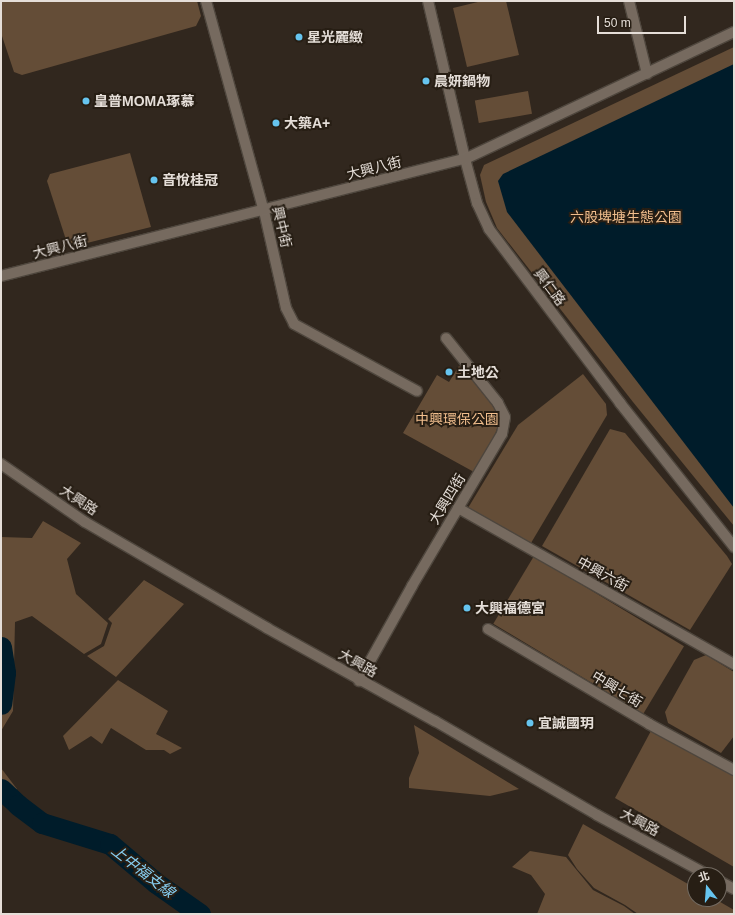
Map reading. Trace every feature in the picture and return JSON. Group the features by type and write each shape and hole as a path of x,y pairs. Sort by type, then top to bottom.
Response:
{"street":[{"name":"興中街","path":"206,1 264,211 286,308 294,324 417,391"},
{"name":"興仁路","path":"428,1 465,159 477,203 489,229 620,403 734,547"},
{"path":"630,1 647,74"},
{"name":"大興八街","path":"1,276 264,211 465,159 734,32"},
{"name":"大興四街","path":"359,680 502,434 505,417 498,404 446,338"},
{"name":"大興路","path":"1,464 85,522 359,680 435,721 597,815 693,867"},
{"name":"中興六街","path":"458,508 734,664"},
{"name":"中興七街","path":"488,629 649,724 734,770"}],"green space":[{"path":"1,1 197,1 201,16 196,26 22,75 14,72 1,33"},
{"path":"482,1 506,1 519,55 467,67 453,8"},
{"name":"六股埤塘生態公園","path":"734,47 734,526 633,402 497,228 486,202 480,175 484,165"},
{"path":"528,91 532,114 479,123 475,100"},
{"path":"130,153 151,227 75,246 67,243 47,181 50,174"},
{"name":"中興環保公園","path":"459,366 468,374 497,411 499,423 494,437 474,472 403,433 437,375 449,382"},
{"path":"583,374 606,404 607,415 531,543 468,508 518,425"},
{"path":"610,429 625,433 732,564 690,630 542,546"},
{"path":"43,521 81,543 67,559 76,594 108,623 101,644 84,654 32,616 15,622 13,711 1,731 1,537 32,538"},
{"path":"534,556 684,646 643,714 493,624"},
{"path":"144,580 184,604 116,677 87,656 104,646 112,623 108,619"},
{"path":"706,655 734,672 734,736 721,753 668,723 665,712 694,660"},
{"path":"118,680 168,711 156,734 182,748 170,754 164,750 146,750 111,728 102,744 91,736 69,750 63,736"},
{"path":"414,725 519,789 490,796 409,788 409,778 419,753"},
{"path":"652,729 734,775 734,867 615,798"},
{"path":"1,768 17,789 1,805"},
{"path":"583,824 687,883 687,907 727,906 734,910 734,914 638,914 594,888 577,869 568,855"},
{"path":"530,851 566,857 593,890 624,906 635,914 537,914 545,894 531,875 512,867"}],"water":[{"name":"六股埤塘生態公園","path":"734,64 734,508 507,212 498,181 503,174"}],"waterway":[{"name":"上中福支線","path":"1,647 5,673 1,704"},
{"name":"上中福支線","path":"1,789 18,805 42,823 110,844 156,883 200,914"}],"place":[{"name":"星光麗緻","path":"299,37"},
{"name":"晨妍鍋物","path":"426,81"},
{"name":"皇普MOMA琢慕","path":"86,101"},
{"name":"大築A+","path":"276,123"},
{"name":"音悅桂冠","path":"154,180"},
{"name":"土地公","path":"449,372"},
{"name":"大興福德宮","path":"467,608"},
{"name":"宜誠國玥","path":"530,723"}]}
